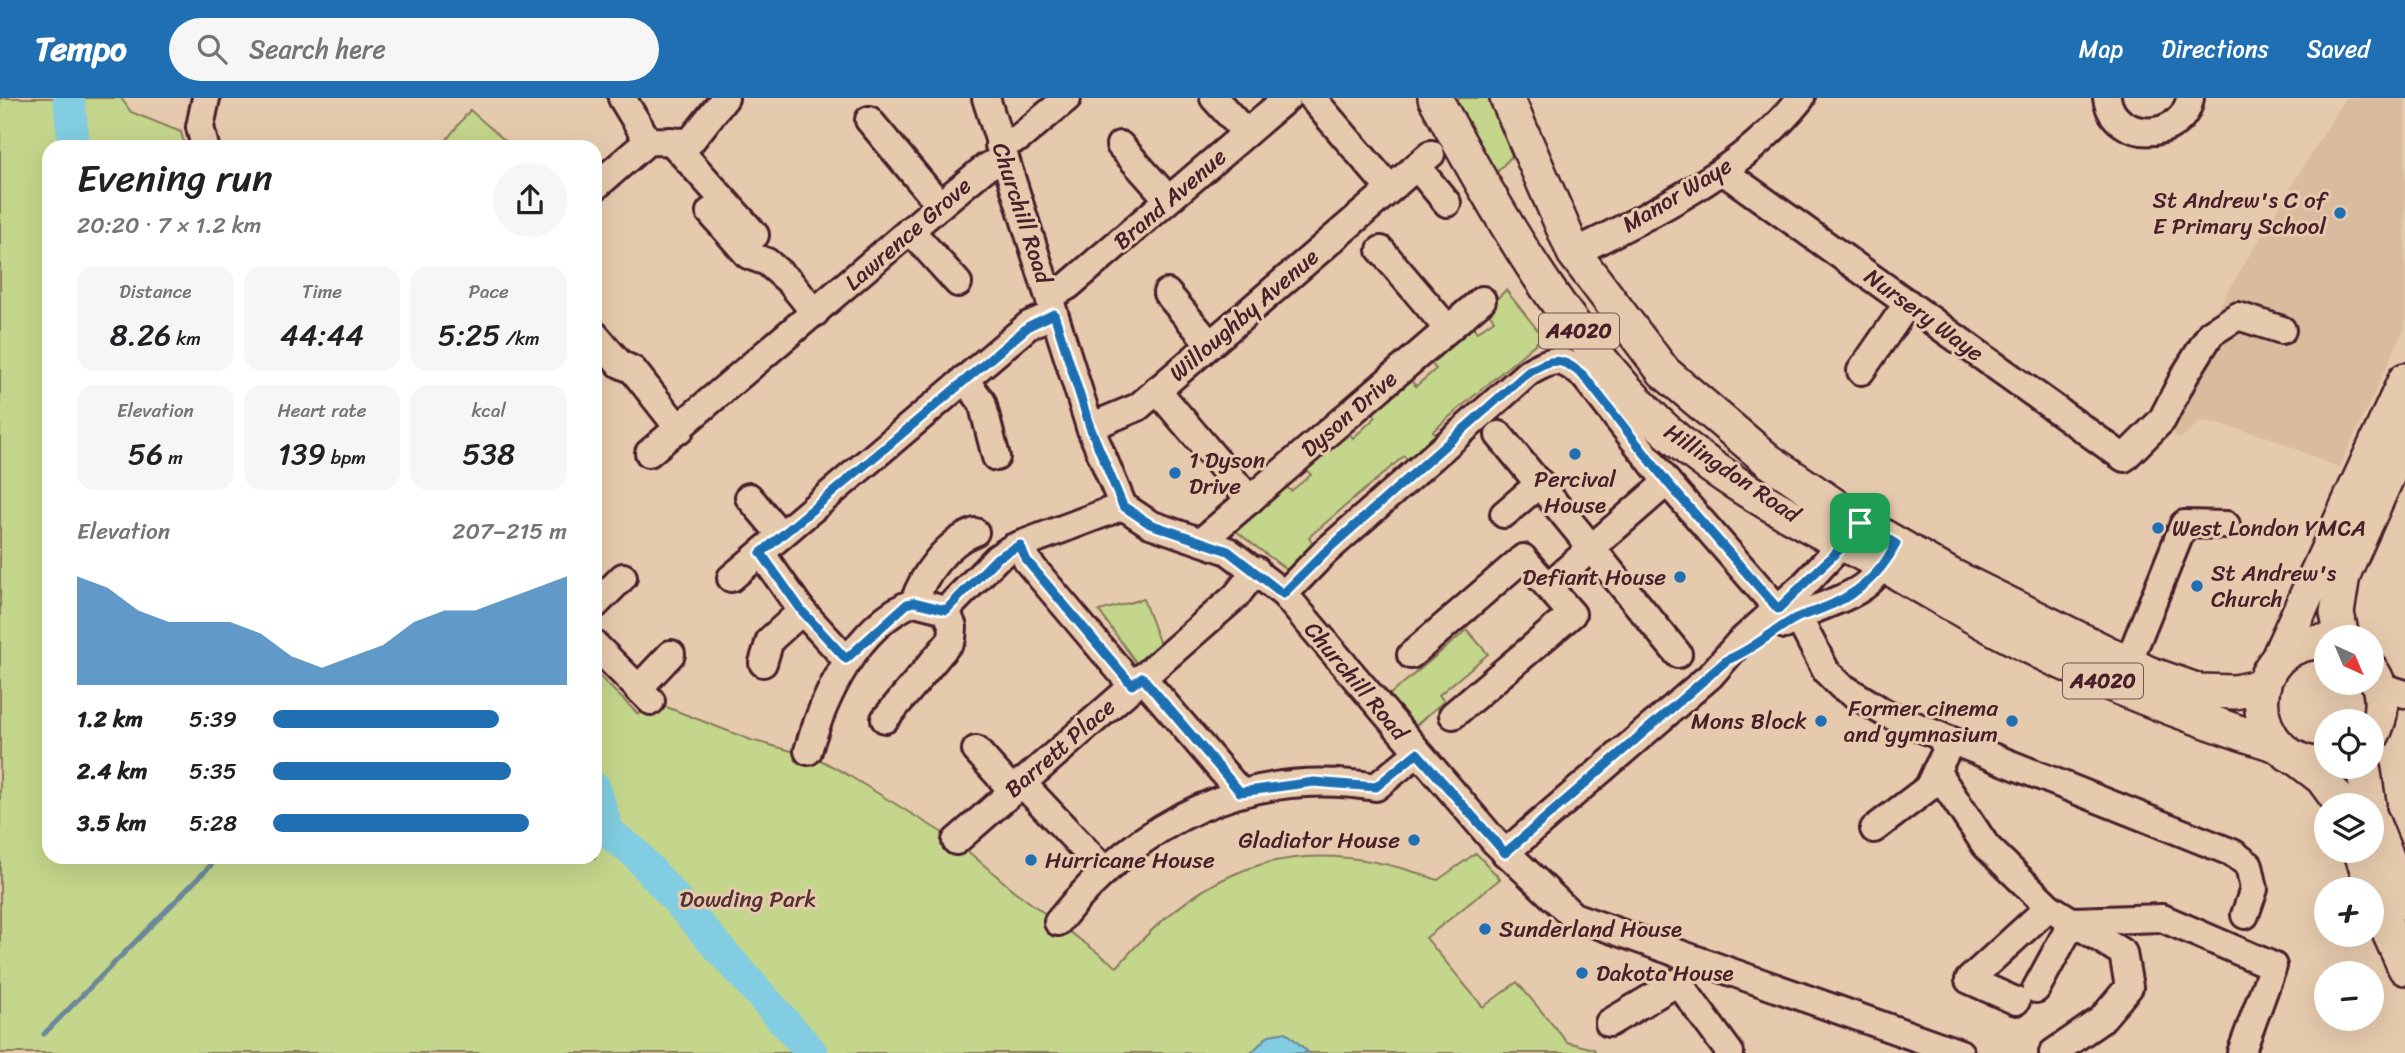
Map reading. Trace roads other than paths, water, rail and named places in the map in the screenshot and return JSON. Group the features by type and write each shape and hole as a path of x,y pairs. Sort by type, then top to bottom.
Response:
{"main road":[{"name":"Hillingdon Road","path":"1435,98 1483,187 1539,278 1616,379 1657,422 1699,457 1890,555 2127,663 2199,691 2235,692 2270,673"},
{"name":"Hillingdon Road","path":"1507,98 1574,253 1664,372 1852,534"},
{"path":"2333,793 2300,756 2264,727 2260,705 2270,673 2405,380"},
{"path":"2340,625 2337,613 2343,575 2405,437"},
{"name":"Hillingdon Road","path":"1890,555 2008,636 2122,690 2300,756"},
{"name":"A4020","path":"2270,673 2290,649 2314,642"},
{"path":"2385,683 2386,722"},
{"path":"2384,847 2401,884"},
{"path":"2364,863 2389,935 2405,968"}],"street":[{"path":"203,140 200,127 206,98"},
{"path":"622,98 659,141 707,178 755,235"},
{"path":"602,182 659,141 690,142 725,98"},
{"name":"Churchill Road","path":"986,98 1090,427 1123,506 1150,524 1203,540 1228,551 1256,570 1283,594 1505,853 1573,916 1960,1053"},
{"name":"Lawrence Grove","path":"649,453 680,430 1067,98"},
{"path":"1214,98 1246,133"},
{"name":"Brand Avenue","path":"731,578 1029,326 1068,286 1287,98"},
{"path":"1312,98 1390,189"},
{"name":"Manor Waye","path":"1574,253 1676,201 1724,172 1788,115 1801,98"},
{"path":"2107,98 2113,117 2136,131 2149,132 2166,128 2183,117 2190,98"},
{"path":"869,120 940,205"},
{"path":"1120,145 1168,199"},
{"name":"Willoughby Avenue","path":"1090,427 1138,407 1424,160 1447,203"},
{"name":"Nursery Waye","path":"1724,172 2124,458 2162,420 2211,333 2238,316 2282,330"},
{"path":"710,212 748,255 767,262 779,271 815,313"},
{"path":"911,230 958,283"},
{"path":"1381,250 1448,329"},
{"path":"1167,293 1209,343"},
{"name":"Dyson Drive","path":"1203,540 1482,300"},
{"path":"1861,371 1908,303"},
{"path":"602,343 620,365 633,370 680,430"},
{"path":"1283,594 1325,552 1528,372 1551,359 1569,363 1584,376 1667,482 1788,613 1826,671 1841,686 1885,713 2233,853 2249,865 2253,889 2245,915"},
{"path":"964,379 982,402 996,457"},
{"path":"1157,390 1250,500"},
{"path":"1499,435 1678,654"},
{"path":"1548,586 1667,482"},
{"path":"1504,514 1540,483"},
{"path":"749,497 781,535"},
{"path":"946,610 997,558 1020,545 1123,506"},
{"path":"2127,663 2184,524 2226,526"},
{"path":"914,602 923,580 943,555 975,533"},
{"path":"1505,853 1727,660 1745,653 1788,613 1852,534"},
{"path":"1020,545 1027,561 1240,792"},
{"path":"761,553 802,611 846,659"},
{"path":"1788,613 1858,591 1890,555"},
{"path":"1411,655 1523,558 1572,614 1453,715"},
{"name":"Barrett Place","path":"956,841 1236,596 1256,570"},
{"path":"602,598 624,577"},
{"path":"808,751 822,705 846,659 901,608 914,602 946,610"},
{"path":"885,719 952,639 953,627 946,610"},
{"path":"764,663 770,640 802,611"},
{"path":"602,652 645,695 671,654"},
{"path":"1874,829 1928,788 1947,750 1940,736"},
{"path":"976,750 1104,870"},
{"path":"1058,922 1104,870 1160,829 1195,810 1240,792 1314,782 1376,787 1417,753"},
{"path":"1936,771 1986,846 2049,906 2123,953 2129,987 2101,1020 2053,1053"},
{"path":"2049,906 1969,980 2026,995 2073,921"},
{"path":"2073,921 2162,918 2273,966 2241,1053"},
{"path":"1609,1023 1678,982 1730,1053"}],"water":[{"path":"1286,1032 1309,1053 1251,1053 1269,1035"}],"waterway":[{"path":"69,98 73,140"},
{"path":"602,812 608,832 635,853 812,1053"},
{"path":"44,1034 212,864"}],"place":[{"name":"St Andrew's C of E Primary School","path":"2340,213"},
{"name":"Percival House","path":"1575,454"},
{"name":"1 Dyson Drive","path":"1175,473"},
{"name":"West London YMCA","path":"2158,528"},
{"name":"Defiant House","path":"1680,577"},
{"name":"St Andrew's Church","path":"2197,586"},
{"name":"Mons Block","path":"1821,721"},
{"name":"Former cinema and gymnasium","path":"2012,721"},
{"name":"Gladiator House","path":"1414,840"},
{"name":"Hurricane House","path":"1031,860"},
{"name":"Sunderland House","path":"1485,929"},
{"name":"Dakota House","path":"1582,973"}],"park label":[{"name":"Dowding Park","path":"748,899"}]}
